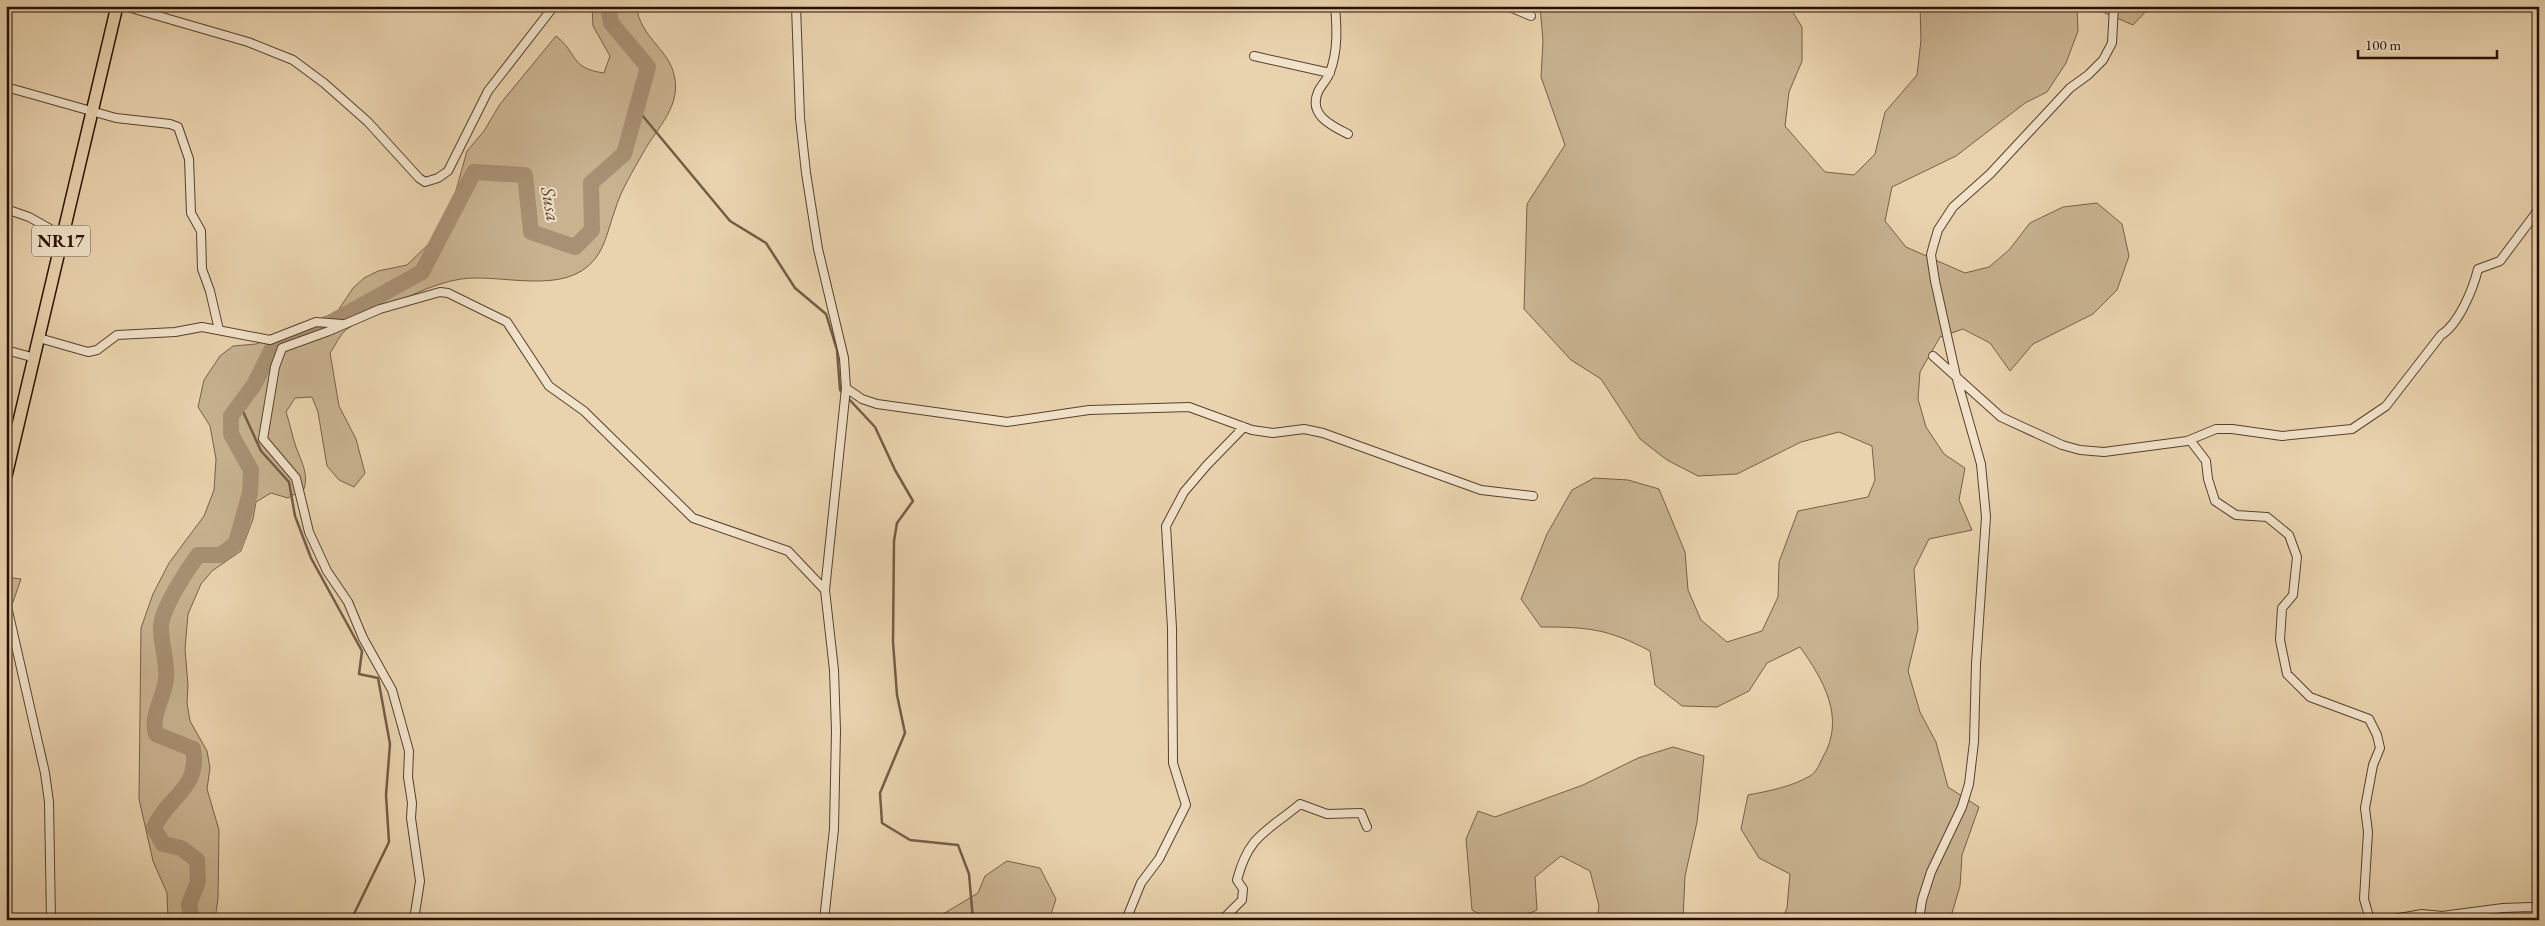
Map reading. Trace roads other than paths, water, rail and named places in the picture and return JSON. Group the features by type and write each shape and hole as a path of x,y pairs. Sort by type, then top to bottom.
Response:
{"main road":[{"name":"NR17","path":"6,476 117,6"}],"street":[{"path":"124,6 248,42 293,60 324,83 368,122 419,178 425,182 438,178 448,171 488,91 554,6"},
{"path":"796,6 800,118 806,173 818,249 844,358 846,388 825,590 834,670 836,731 834,829 824,920"},
{"path":"1336,6 1338,26 1330,73 1318,92 1316,108 1328,124 1348,134"},
{"path":"1506,6 1531,16"},
{"path":"1919,920 1922,900 1931,872 1965,799 1969,784 1974,742 1986,494 1981,464 1956,376 1932,255 1938,230 1953,207 1990,174 2070,88 2088,75 2103,60 2112,43 2114,6"},
{"path":"1254,56 1330,73"},
{"path":"6,87 116,118 170,124 178,127 189,159 191,213 201,231 202,269 210,290 219,330"},
{"path":"6,209 29,217 62,236"},
{"path":"1933,356 2001,417 2073,448 2104,452 2151,447 2190,440 2216,429 2296,435 2352,429 2386,406 2441,335 2449,330 2473,288 2478,269 2500,261 2539,209"},
{"path":"414,920 420,881 411,818 412,803 408,777 408,750 392,690 363,638 348,602 327,571 313,540 296,478 263,439 274,367 282,348 329,331 380,309 440,292 448,293 507,322 549,386 584,412 693,518 788,551 825,590"},
{"path":"39,338 88,352 97,350 117,335 175,332 202,327 270,340 316,322 342,324"},
{"path":"6,350 34,358"},
{"path":"846,388 862,399 877,404 994,421 1026,421 1089,410 1189,407 1244,427 1273,433 1304,429 1323,432 1482,490 1533,496"},
{"path":"1126,920 1141,883 1159,859 1186,805 1173,763 1172,628 1166,526 1184,492 1206,465 1244,427"},
{"path":"2190,440 2206,461 2208,479 2215,501 2236,515 2267,517 2288,534 2297,558 2293,595 2282,608 2280,640 2288,674 2310,697 2369,719 2377,734 2380,748 2373,765 2365,808 2368,832 2364,899 2370,920"},
{"path":"6,602 49,802 51,920"},
{"path":"1222,920 1242,900 1243,889 1237,880 1242,862 1252,842 1300,804 1327,814 1360,814 1368,827"},
{"path":"2388,920 2422,914 2442,916 2503,908 2530,907 2539,909"}],"waterway":[{"name":"Susa","path":"192,920 189,904 198,882 197,860 181,848 163,844 154,828 166,808 187,783 192,774 194,762 193,749 156,734 156,714 166,679 161,626 162,618 170,600 198,555 221,555 236,543 250,493 251,470 231,434 231,416 254,385 275,343 301,331 330,327 337,319 422,272 474,172 525,175 531,232 575,247 592,230 591,183 624,154 648,67 611,23 608,6"},
{"path":"637,109 730,221 766,243 795,288 826,314 837,350 840,390 843,393"},
{"path":"847,397 875,427 895,470 913,501 897,523 894,541 893,642 897,695 905,733 880,793 882,823 910,840 958,845 969,874 973,920"},
{"path":"240,405 261,451 289,482 295,516 311,558 362,651 359,674 378,678 390,744 386,795 389,842 351,920"}]}
